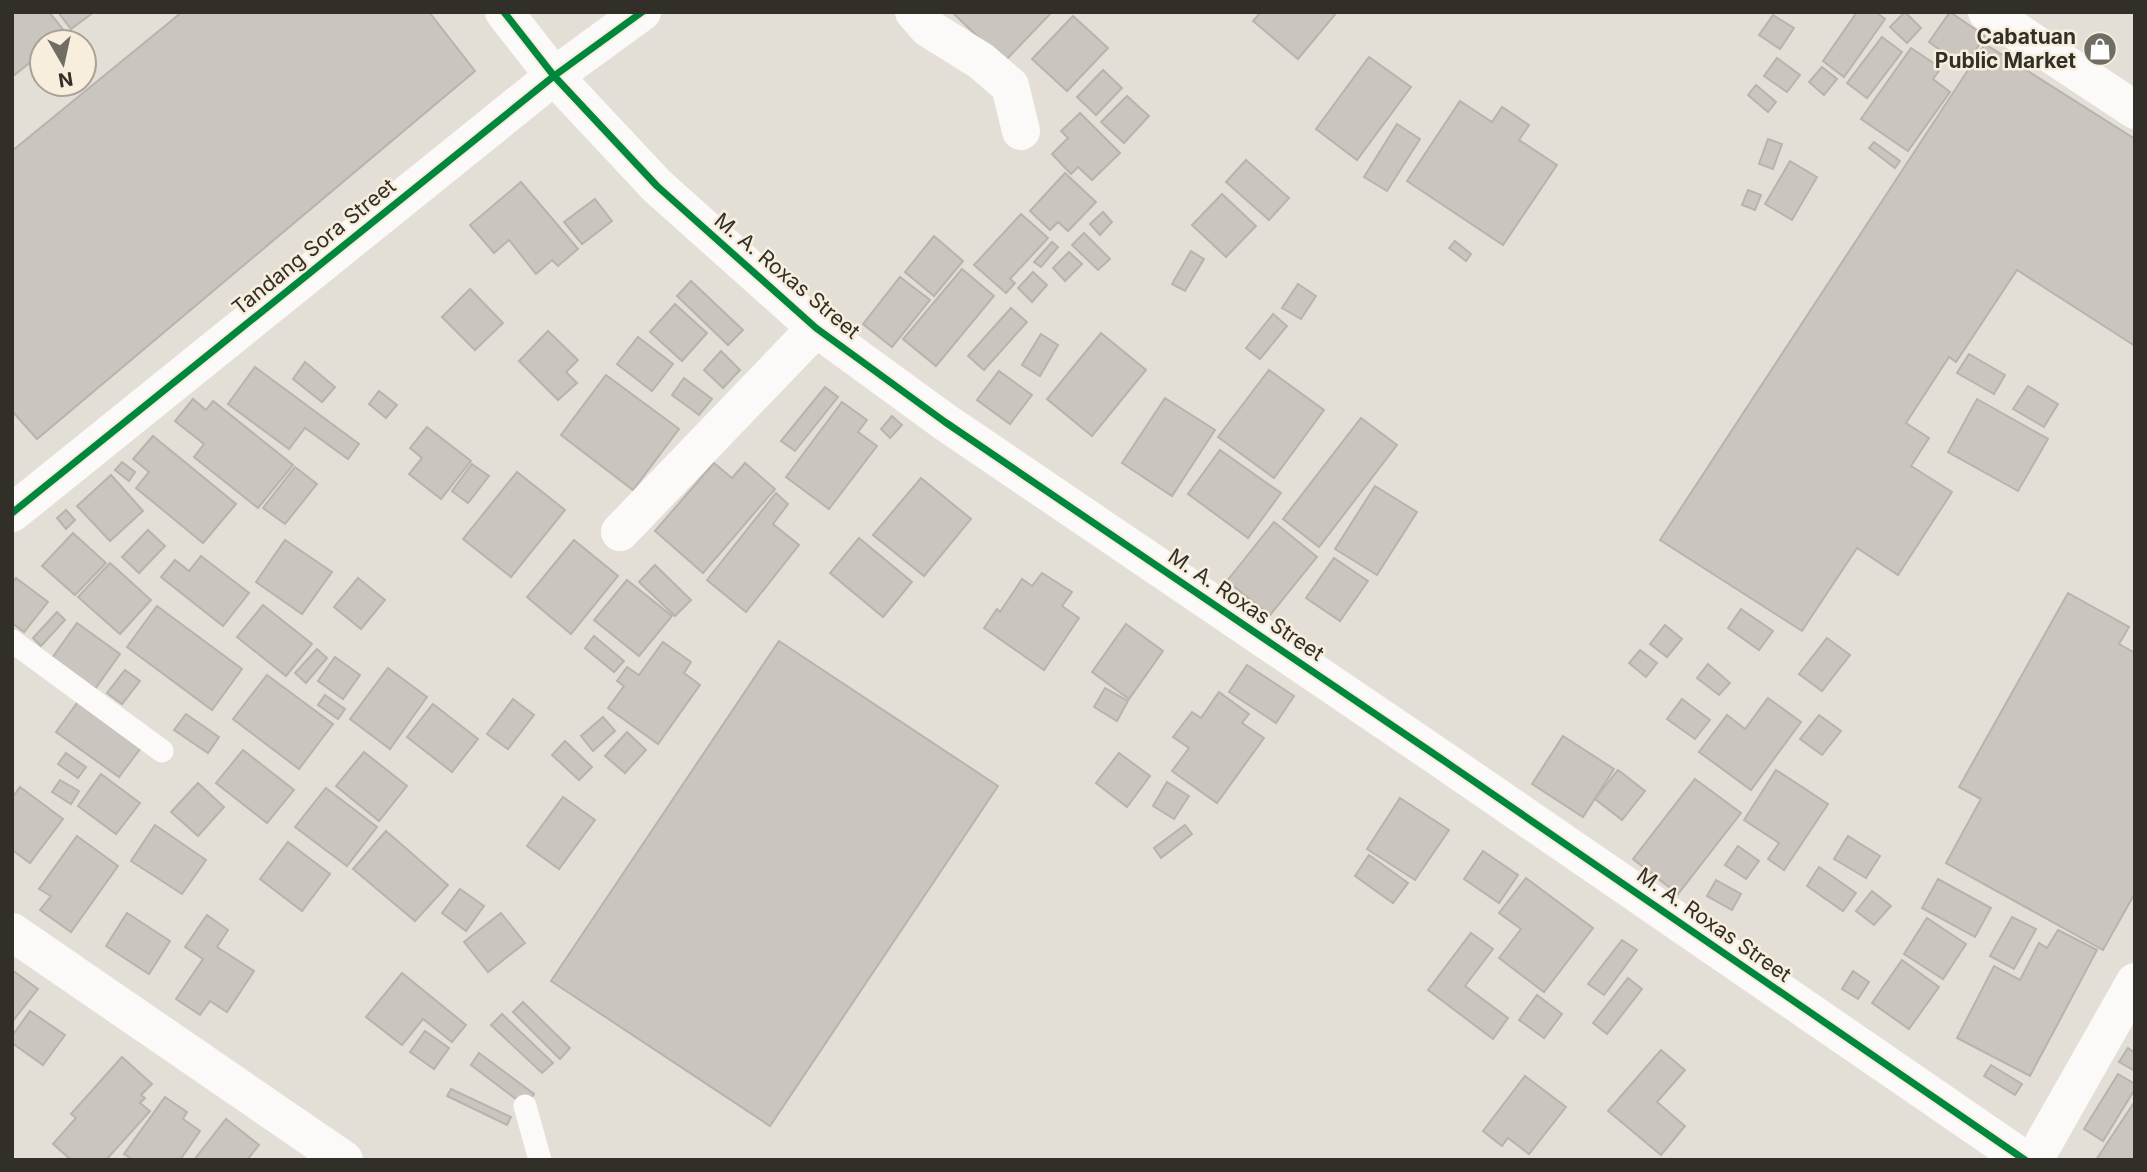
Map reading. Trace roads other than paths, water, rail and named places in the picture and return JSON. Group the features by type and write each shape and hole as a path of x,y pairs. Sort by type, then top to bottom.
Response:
{"street":[{"name":"M. A. Roxas Street","path":"504,12 554,76 657,186 816,328 945,422 2025,1160"},
{"name":"Tandang Sora Street","path":"12,513 554,76 642,12"},
{"path":"914,12 928,28 981,61 1010,86 1021,131"},
{"path":"1987,12 2129,94"},
{"path":"620,532 816,328"},
{"path":"12,932 344,1160"},
{"path":"2034,1160 2135,982"}],"lane":[{"path":"12,641 162,751"},
{"path":"525,1106 540,1160"}],"place":[{"name":"Cabatuan Public Market","path":"2100,49"}]}
